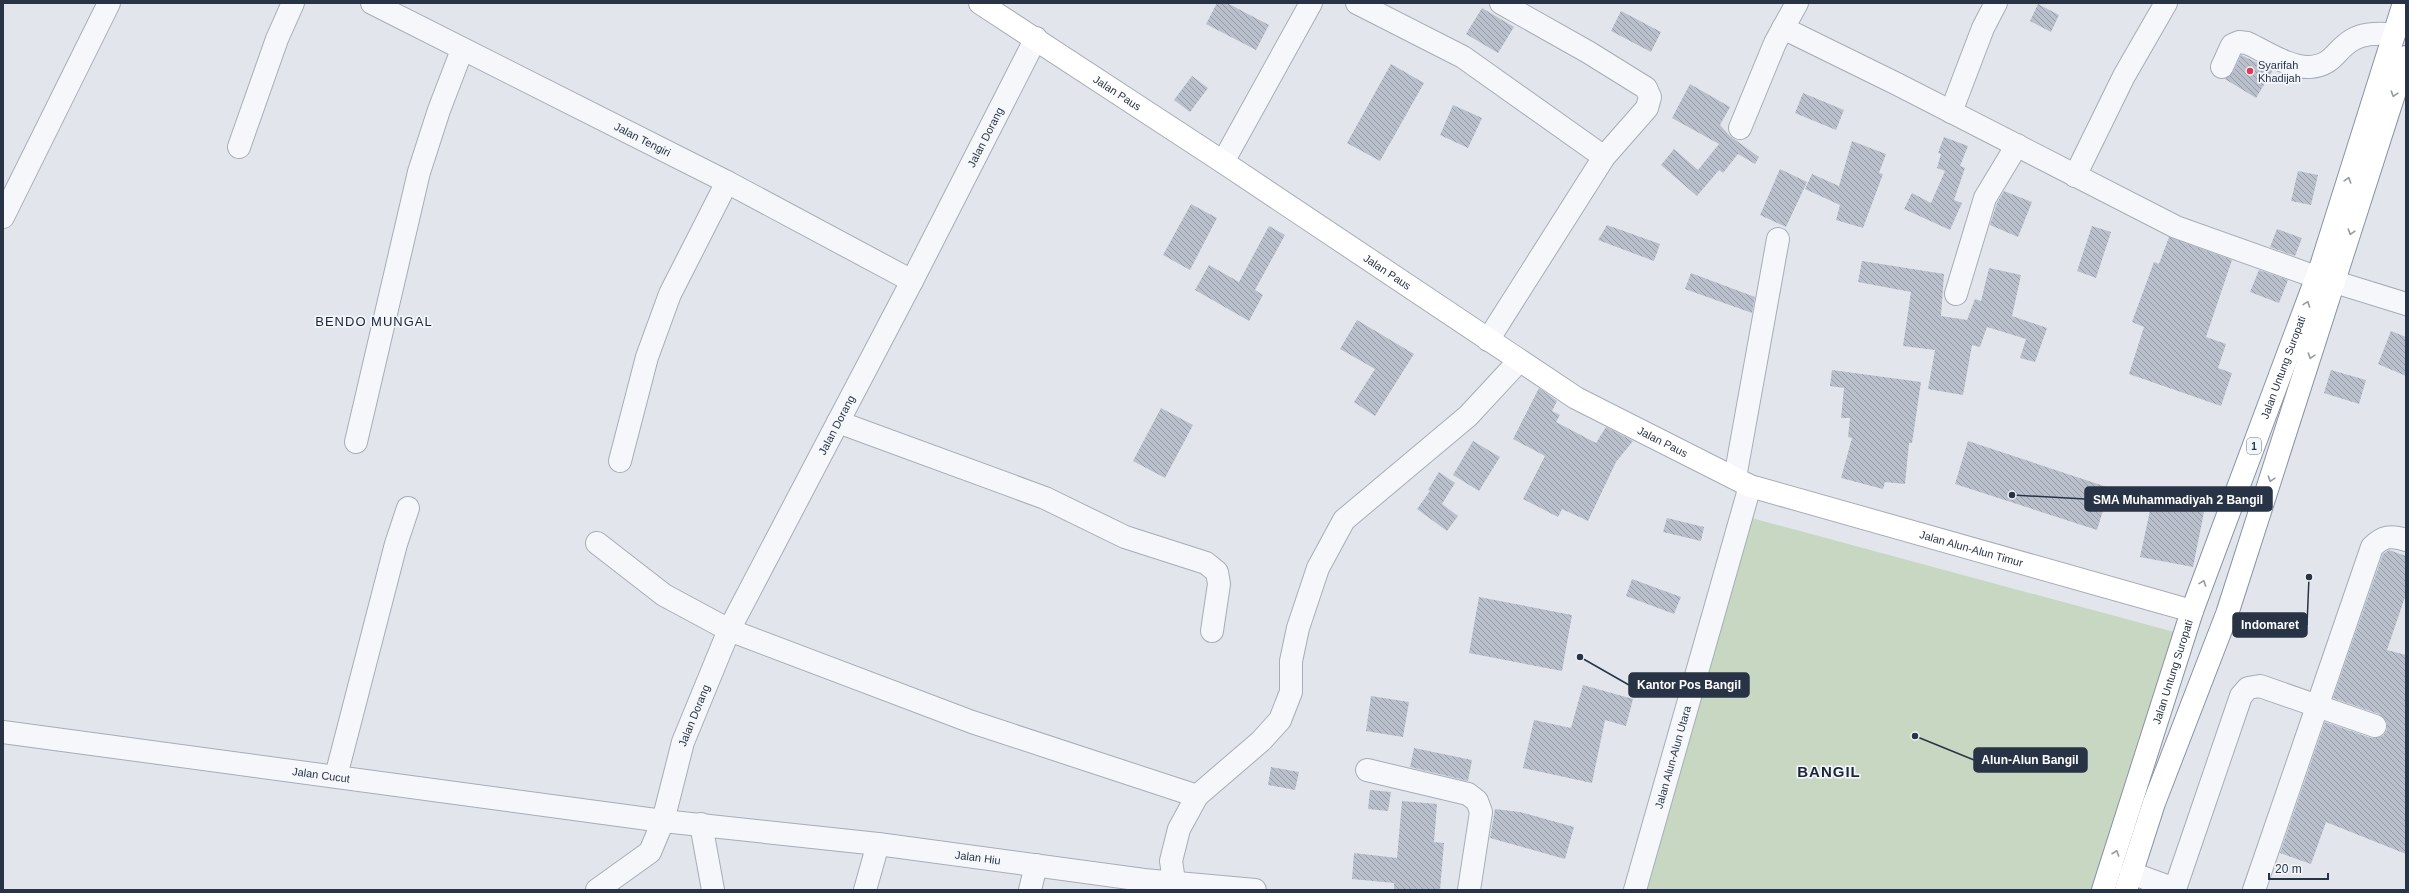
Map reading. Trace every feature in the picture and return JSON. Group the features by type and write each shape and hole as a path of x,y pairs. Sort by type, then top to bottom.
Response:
{"main road":[{"name":"Jalan Paus","path":"980,3 1036,38 1576,398 1742,482"},
{"name":"Jalan Untung Suropati","path":"2129,882 2154,803 2227,614 2325,279 2322,263 2404,3"},
{"name":"Jalan Untung Suropati","path":"2103,890 2192,611 2325,279 2406,57"},
{"name":"Jalan Alun-Alun Timur","path":"1742,482 2192,611"}],"street":[{"path":"3,217 109,3"},
{"path":"239,147 277,39 293,3"},
{"name":"Jalan Tengiri","path":"372,3 462,50 727,182 912,281"},
{"path":"1223,162 1310,3"},
{"path":"1358,3 1463,57 1604,157"},
{"path":"1488,340 1604,157 1647,108 1650,97 1646,88 1501,3"},
{"path":"1740,128 1783,28 1796,3"},
{"path":"1951,112 1983,28 1996,3"},
{"path":"2075,176 2124,76 2166,3"},
{"path":"1783,28 2017,145 2176,227 2325,279 2406,304"},
{"path":"2222,68 2232,45 2240,42 2247,43 2292,64 2308,67 2323,65 2335,57 2352,40 2366,34 2394,34"},
{"name":"Jalan Dorang","path":"597,890 650,852 663,821 683,742 729,630 912,281 1036,38"},
{"path":"356,442 419,172 438,110 462,50"},
{"path":"1956,294 1985,198 2017,145"},
{"path":"620,461 647,357 670,294 727,182"},
{"name":"Jalan Alun-Alun Utara","path":"1635,890 1742,482 1778,239"},
{"path":"1174,881 1171,861 1179,829 1197,796 1261,741 1280,720 1290,692 1291,661 1298,628 1318,568 1344,520 1468,416 1519,361"},
{"path":"838,422 1045,498 1125,536 1206,563 1217,572 1218,584 1212,631"},
{"path":"336,776 396,544 408,508"},
{"path":"2254,890 2372,547 2381,538 2394,536 2406,540"},
{"path":"597,543 664,595 729,630 972,722 1197,796"},
{"path":"2129,882 2176,890 2241,696 2248,688 2260,686 2375,726"},
{"name":"Jalan Cucut","path":"3,732 663,821"},
{"path":"1368,770 1468,794 1477,801 1481,812 1469,890"},
{"name":"Jalan Hiu","path":"663,821 878,844 1036,865 1142,885 1174,881 1208,888 1255,890"},
{"path":"701,824 713,890"},
{"path":"865,890 878,844"},
{"path":"1030,890 1036,865"}],"green space":[{"path":"1748,517 2178,633 2093,890 1644,890"}],"building":[{"path":"1217,3 1227,3 1269,25 1256,50 1206,24"},
{"path":"2038,4 2059,15 2051,32 2030,21"},
{"path":"1482,8 1514,27 1498,53 1466,34"},
{"path":"1621,11 1661,32 1651,52 1611,31"},
{"name":"Syarifah Khadijah","path":"2241,55 2273,70 2256,98 2225,79 2233,72"},
{"path":"1391,64 1424,83 1380,161 1347,143"},
{"path":"1192,76 1208,88 1190,112 1174,100"},
{"path":"1690,84 1730,107 1720,125 1730,136 1759,157 1755,164 1738,154 1723,173 1719,170 1697,196 1661,165 1674,149 1698,170 1719,144 1672,118"},
{"path":"1803,93 1844,110 1836,130 1795,113"},
{"path":"1453,105 1482,118 1468,148 1440,135"},
{"path":"1944,137 1968,146 1960,166 1965,168 1954,200 1962,203 1950,230 1904,209 1912,193 1931,203 1945,171 1937,168 1941,154 1938,153"},
{"path":"1852,141 1886,154 1879,173 1883,174 1863,228 1836,220 1840,205 1805,189 1812,174 1839,186"},
{"path":"1780,169 1807,182 1786,227 1760,215"},
{"path":"2298,171 2318,175 2311,205 2291,201"},
{"path":"2004,191 2032,202 2018,237 1990,225 1997,203"},
{"path":"1191,204 1217,218 1190,270 1163,255"},
{"path":"1607,225 1660,244 1654,261 1598,240"},
{"path":"1269,226 1285,235 1255,290 1263,295 1249,321 1195,290 1209,265 1239,282"},
{"path":"2092,226 2111,232 2096,278 2077,271"},
{"path":"2277,229 2302,238 2295,256 2270,247"},
{"path":"2169,237 2232,260 2206,337 2226,344 2218,368 2232,373 2221,406 2129,374 2144,327 2132,322 2154,262 2159,264"},
{"path":"1862,261 1944,274 1941,316 1967,320 1975,299 1981,301 1989,268 2021,275 2012,316 2047,328 2035,362 2020,358 2026,339 1987,327 1980,347 1972,345 1963,395 1928,389 1935,350 1903,346 1911,292 1858,282"},
{"path":"2259,270 2288,280 2279,303 2250,292"},
{"path":"1691,273 1755,297 1752,313 1685,289"},
{"path":"1357,320 1414,354 1375,416 1354,402 1375,369 1340,349"},
{"path":"2391,331 2406,337 2406,376 2378,364"},
{"path":"1832,370 1921,382 1912,443 1909,443 1905,484 1885,482 1883,489 1841,478 1852,438 1848,437 1850,418 1841,418 1844,388 1830,386"},
{"path":"2331,370 2366,380 2359,404 2324,393"},
{"path":"1539,388 1557,401 1552,411 1560,415 1556,422 1596,443 1606,427 1633,441 1616,462 1588,521 1562,509 1558,517 1523,499 1545,456 1513,439"},
{"path":"1161,408 1193,425 1165,478 1133,461"},
{"path":"1473,441 1500,457 1479,491 1453,475"},
{"path":"1968,441 2110,488 2097,530 1955,484"},
{"path":"1439,472 1455,483 1442,504 1458,516 1447,531 1417,509 1430,491 1428,490"},
{"path":"2152,501 2204,512 2193,567 2140,557"},
{"path":"1667,518 1704,527 1701,541 1663,532"},
{"path":"2389,550 2406,556 2406,594 2387,650 2406,655 2406,854 2326,822 2311,864 2280,853 2325,722 2371,738 2383,736 2387,730 2387,723 2379,714 2333,698 2383,554"},
{"path":"1632,579 1681,597 1674,614 1626,596"},
{"path":"1479,597 1572,615 1562,671 1469,653"},
{"path":"1583,685 1633,699 1626,726 1605,720 1592,783 1523,768 1534,720 1571,728"},
{"path":"1371,696 1409,702 1403,737 1366,731"},
{"path":"1414,748 1472,760 1468,781 1410,767"},
{"path":"1271,767 1299,772 1295,790 1268,785"},
{"path":"1370,790 1391,792 1388,811 1368,809"},
{"path":"1402,801 1437,804 1434,842 1444,843 1440,890 1394,889 1394,883 1352,879 1354,853 1397,858"},
{"path":"1495,809 1520,812 1574,827 1565,859 1490,838"}],"place":[{"name":"Syarifah Khadijah","path":"2250,71"},
{"name":"SMA Muhammadiyah 2 Bangil","path":"2012,495"},
{"name":"Indomaret","path":"2309,577"},
{"name":"Kantor Pos Bangil","path":"1580,657"},
{"name":"Alun-Alun Bangil","path":"1915,736"}],"district":[{"name":"BENDO MUNGAL","path":"374,321"},
{"name":"BANGIL","path":"1829,771"}]}
